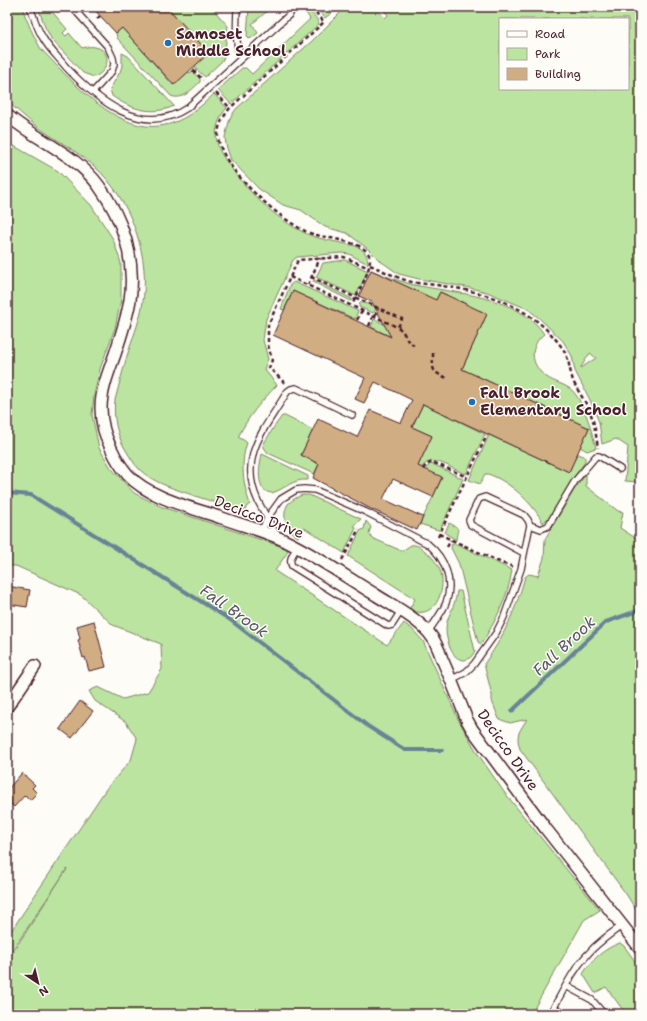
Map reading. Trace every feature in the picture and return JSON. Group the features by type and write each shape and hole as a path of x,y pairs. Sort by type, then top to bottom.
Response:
{"street":[{"name":"Decicco Drive","path":"7,115 86,170 99,185 111,204 124,230 129,253 131,275 130,299 123,328 103,392 101,408 102,423 106,439 117,459 129,476 148,491 180,504 278,537 297,547 401,611 428,632 436,644 467,720 475,733 546,829 640,948"},
{"path":"7,707 35,666"}],"lane":[{"path":"30,7 42,37 75,77 112,106 133,116 155,120 178,114 187,108 290,14 291,7"},
{"path":"72,7 108,47 114,58 112,71 93,92"},
{"path":"237,7 238,48 242,58"},
{"path":"278,537 258,500 254,489 251,470 252,454 259,437 287,392 291,389 296,388 352,415"},
{"path":"530,525 541,529 548,526 578,476 596,456 599,456 620,469"},
{"path":"261,532 268,517 281,499 296,490 310,489 366,512 428,544 443,561 447,573 448,586 446,602 428,632"},
{"path":"451,680 466,672 474,664 496,634 504,617 521,569 530,525 524,515 485,497 479,499 469,520 471,525 524,553"},
{"path":"297,547 290,559 292,566 388,626 392,625 401,611"},
{"path":"550,1014 574,972 587,954 623,925"},
{"path":"566,986 592,1000 604,1014"},
{"path":"554,1008 566,1014"}],"path":[{"path":"311,7 324,22 230,108 220,125 218,135 219,142 228,160 249,187 281,217 307,232 319,236 343,240 361,247 370,255 369,266 352,305"},
{"path":"97,19 100,16"},
{"path":"193,70 203,80"},
{"path":"216,93 230,108"},
{"path":"291,389 269,368 272,360 268,345 267,331 270,318 298,260 344,256 414,282 467,290 489,296 529,314 553,336 568,358 574,382 591,413 599,456"},
{"path":"308,285 320,258"},
{"path":"290,277 398,327 402,331 408,343 414,345"},
{"path":"311,277 402,320 398,327"},
{"path":"369,326 378,308"},
{"path":"357,320 362,310"},
{"path":"433,353 433,373 447,378"},
{"path":"488,434 439,536 507,565 521,569"},
{"path":"423,469 429,463 435,463 467,477"},
{"path":"346,554 359,529"},
{"path":"447,548 451,540"}],"green space":[{"path":"7,7 22,7 30,28 41,49 80,89 105,109 132,123 146,126 160,126 176,122 196,110 214,94 227,108 218,124 216,133 219,149 247,188 265,206 294,227 310,235 355,246 363,250 366,254 368,264 349,254 342,253 297,257 293,260 266,319 263,340 268,359 264,369 277,385 255,410 238,437 247,443 243,474 250,504 245,510 242,511 195,496 166,486 152,479 140,470 129,456 121,441 114,412 115,400 142,307 144,288 144,269 136,230 119,195 94,166 35,125 7,101"},
{"path":"38,7 48,7 67,29 63,33 66,36 69,33 82,48 95,47 105,52 107,61 103,71 94,77 83,73 52,40 45,27"},
{"path":"167,7 211,7 228,26 224,57 222,61 205,77 195,68 195,65 208,53"},
{"path":"249,7 272,7 252,24 258,33 250,39 247,36"},
{"path":"304,7 306,7 314,15 319,24 231,104 218,90 242,68 246,68 252,74 310,19"},
{"path":"325,7 339,7 325,18 320,12"},
{"path":"346,7 375,7 385,18 388,15 381,7 640,7 640,482 625,481 628,447 616,439 602,444 599,422 590,400 575,371 572,356 563,341 539,318 528,309 487,292 399,274 379,260 368,249 347,233 325,227 301,210 283,205 259,189 231,160 226,145 225,137 230,118 236,109 312,41","holes":["590,353 596,358 581,368"]},
{"path":"122,28 173,85 188,72 190,73 192,71 200,79 200,82 183,96 171,96 117,38 116,33"},
{"path":"122,53 128,56 174,106 166,109 150,111 142,110 119,101 112,96 110,89 122,66"},
{"path":"7,142 58,171 91,205 113,239 121,263 121,299 115,328 100,369 94,395 92,415 99,448 111,468 134,493 162,507 286,548 288,551 275,571 387,645 404,623 412,629 423,641 459,721 478,754 504,792 600,910 584,920 531,1014 7,1014 7,961 67,869 7,958 7,937 106,789 131,760 137,739 126,722 95,701 89,691 98,687 123,699 148,692 162,669 161,644 113,625 81,595 16,566 7,566"},
{"path":"345,260 368,271 356,296 316,277 323,263"},
{"path":"371,270 414,285 485,298 519,311 533,321 544,334 539,339 534,349 533,355 536,366 549,379 566,386 576,395 586,414 596,448 587,451 580,447 589,428 462,369 487,314 464,306 466,303 462,301 460,304 446,298 447,295 440,292 424,324 427,296"},
{"path":"314,280 352,299 351,301 313,282"},
{"path":"294,282 358,311 355,319 293,291 284,310 281,309 290,285"},
{"path":"360,302 374,306 376,309 373,313 359,307"},
{"path":"374,319 396,330 405,343 371,327"},
{"path":"423,404 485,434 466,474 437,462 431,462 421,468 418,466 432,436 412,427"},
{"path":"282,416 285,416 313,430 301,455 319,464 314,474 268,453 265,449 263,445"},
{"path":"489,435 569,472 577,453 585,457 585,462 571,481 551,515 543,523 539,515 520,494 496,477 485,474 480,484 469,480"},
{"path":"262,454 308,476 308,480 294,482 272,493 267,492 261,483 259,471"},
{"path":"430,464 463,479 440,530 420,524 442,478 425,470"},
{"path":"586,474 586,486 618,511 623,512 620,528 640,541 640,916 626,894 520,749 518,736 527,719 510,723 499,719 492,701 492,695 484,664 498,644 509,622 525,577 529,574 538,576 544,558 545,539 574,490"},
{"path":"302,495 309,495 361,519 354,525 356,528 344,553 303,527 298,537 290,531 285,518 286,508 291,501"},
{"path":"366,521 371,527 369,533 372,538 402,551 411,545 417,545 428,553 434,560 441,573 442,588 440,596 432,608 426,612 410,610 415,599 348,556 360,531 364,529"},
{"path":"449,523 458,530 456,540 445,533"},
{"path":"452,544 457,544 512,570 508,590 501,608 492,627 481,644 478,642 459,564 451,548"},
{"path":"457,591 461,591 475,651 465,660 458,659 452,652 446,630 448,618"},
{"path":"620,943 624,946 640,968 640,1014 626,1014 606,987 595,993 583,974 599,955 614,945"}],"building":[{"name":"Samoset Middle School","path":"92,7 167,7 209,53 174,85 122,28 116,33"},
{"name":"Fall Brook Elementary School","path":"371,270 436,300 440,292 487,314 462,369 589,428 569,472 423,404 412,427 432,436 418,466 442,477 433,497 393,479 383,499 423,517 417,530 371,509 313,478 319,464 301,455 318,419 357,437 370,410 401,423 412,400 375,382 364,403 355,399 365,378 273,335 293,291 391,337 372,302 359,296"},
{"path":"7,586 30,590 27,607 7,604"},
{"path":"94,621 106,667 89,671 85,657 83,658 78,640 80,639 77,626"},
{"path":"80,701 93,711 72,738 60,729"},
{"path":"22,773 35,785 32,788 37,793 30,800 25,795 14,807 7,800 7,790"}],"waterway":[{"name":"Fall Brook","path":"7,493 31,495 229,619 369,727 405,750 442,750"},
{"name":"Fall Brook","path":"512,711 606,622 640,610"}],"place":[{"name":"Samoset Middle School","path":"168,43"},
{"name":"Fall Brook Elementary School","path":"472,402"}]}
